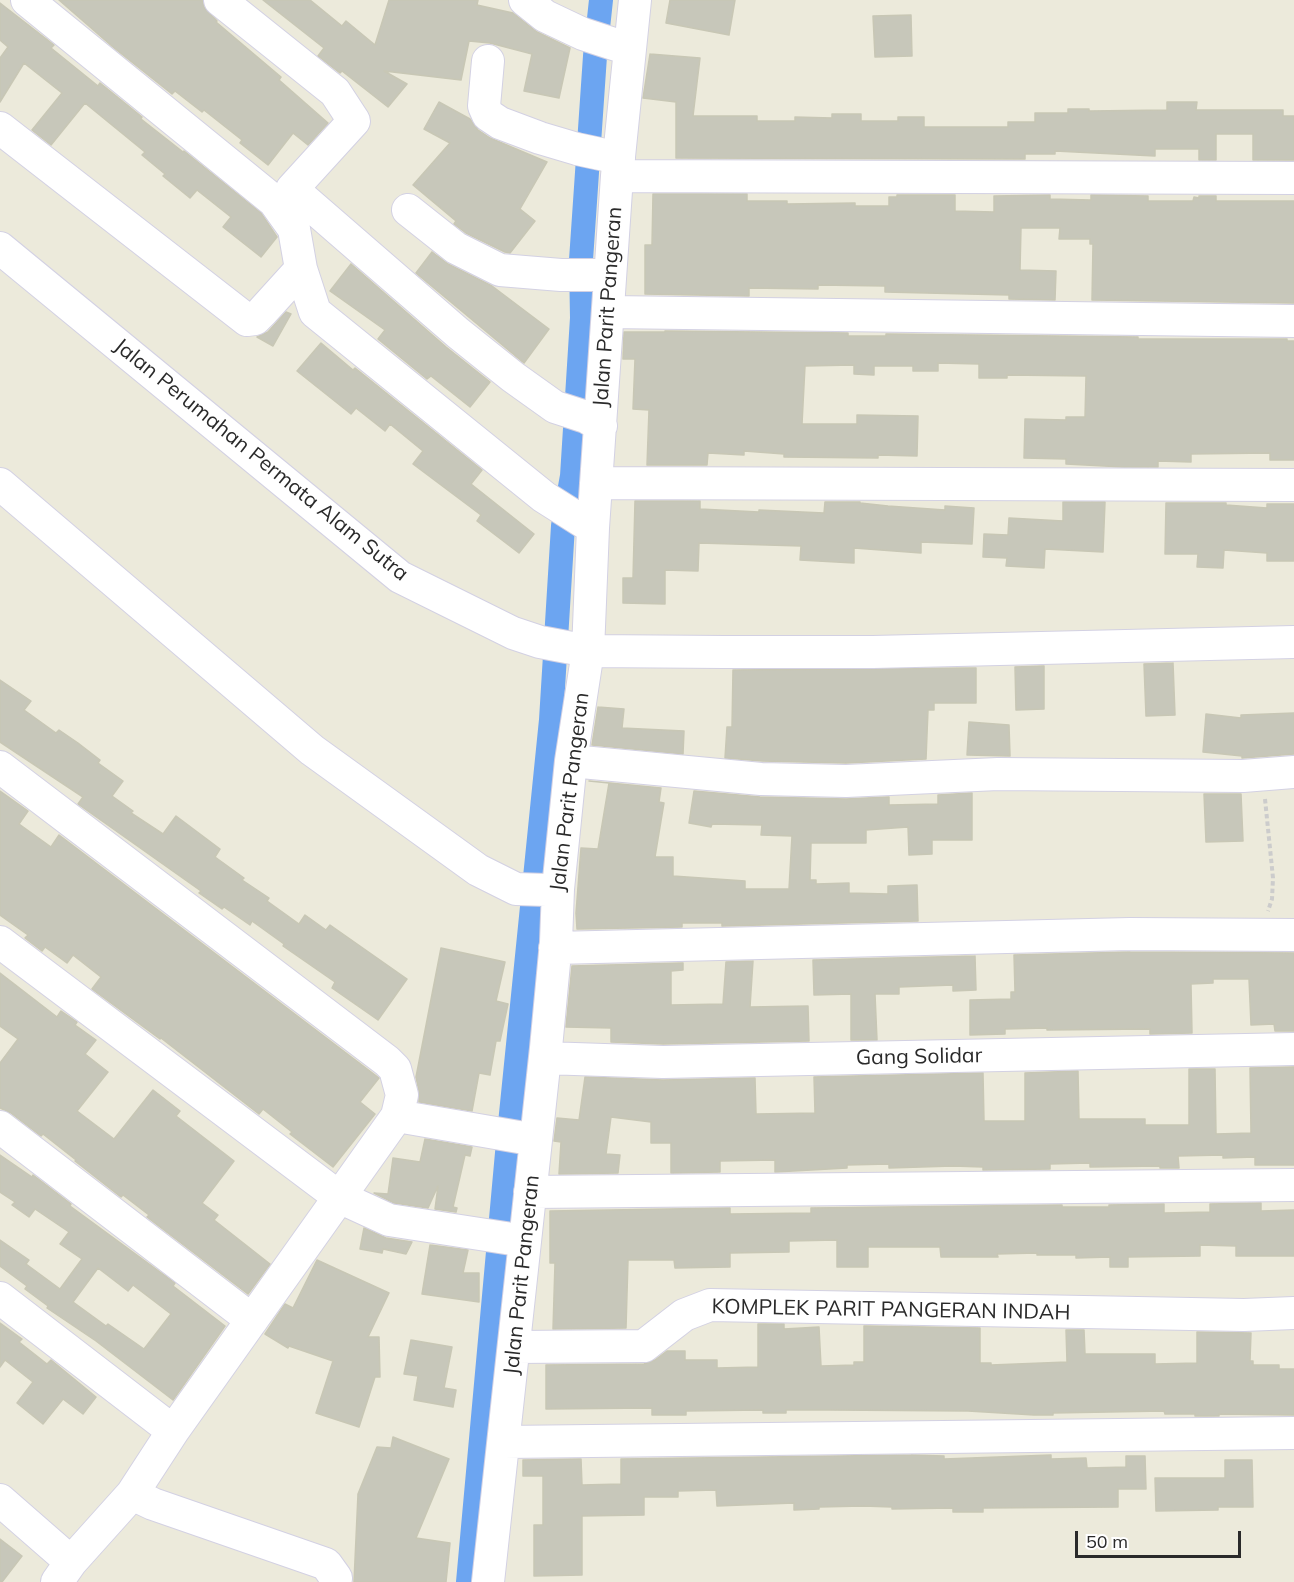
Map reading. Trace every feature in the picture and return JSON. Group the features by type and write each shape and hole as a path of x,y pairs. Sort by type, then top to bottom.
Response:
{"street":[{"path":"27,0 274,201 294,229 301,270 315,312 544,497 588,524"},
{"path":"220,0 335,92 354,121 292,189 458,333 513,377 555,407 593,421"},
{"path":"525,0 545,16 583,34 623,48"},
{"name":"Jalan Parit Pangeran","path":"488,1582 530,1192 516,1136 545,1058 555,948 540,889 571,761 582,650 588,524 596,483 593,421 609,312 604,275 604,160 623,48 635,0"},
{"path":"488,61 484,106 488,115 501,123 604,160 1294,178"},
{"path":"0,128 247,320 255,319 301,270"},
{"path":"408,210 456,248 500,270 561,275 604,275"},
{"name":"Jalan Perumahan Permata Alam Sutra","path":"0,248 400,577 513,633 540,642 582,650 873,652 1294,642"},
{"path":"609,312 1294,321"},
{"path":"596,483 1294,485"},
{"path":"0,484 312,750 478,870 540,889"},
{"path":"571,761 761,779 846,781 998,774 1243,776 1294,772"},
{"path":"0,767 387,1061 395,1069 402,1095 397,1116 173,1431 132,1494 64,1572 0,1500"},
{"path":"555,948 1130,934 1294,935"},
{"path":"0,942 339,1197 389,1220 525,1241"},
{"name":"Gang Solidar","path":"545,1058 663,1062 1294,1049"},
{"path":"397,1116 516,1136"},
{"path":"0,1127 252,1320"},
{"path":"530,1192 1294,1185"},
{"path":"0,1298 173,1431"},
{"name":"KOMPLEK PARIT PANGERAN INDAH","path":"514,1347 644,1346 684,1315 710,1305 1244,1315 1294,1313"},
{"path":"504,1442 1294,1433"},
{"path":"132,1494 153,1504 326,1564 336,1578 335,1582"}],"path":[{"path":"1259,774 1265,796 1273,878 1272,899 1261,934"}],"building":[{"path":"59,0 202,0 204,7 216,22 281,77 279,80 328,123 308,145 293,133 268,165 240,143 242,140 204,110 202,112 175,91 172,94"},
{"path":"263,0 310,0 342,26 346,21 375,45 389,0 478,0 477,5 513,13 537,32 570,48 559,98 524,91 532,54 490,43 469,41 461,80 384,71 407,84 388,107 342,71 340,73 318,56 324,48"},
{"path":"670,0 735,0 729,35 666,23"},
{"path":"0,3 54,45 51,48 98,86 100,83 142,117 141,119 261,213 277,237 261,257 223,227 231,217 197,190 190,198 142,155 145,152 85,103 51,145 32,130 62,93 24,63 0,102 0,58 8,47 0,40"},
{"path":"911,15 912,56 875,57 873,16"},
{"path":"650,54 700,58 693,116 757,116 757,121 795,121 795,117 832,118 832,114 861,114 861,121 898,121 898,117 924,117 924,127 1008,127 1008,122 1035,122 1035,113 1068,113 1068,109 1167,110 1167,102 1197,102 1196,110 1283,110 1283,116 1294,116 1294,160 1253,160 1253,134 1216,134 1216,160 1199,160 1199,149 1155,149 1155,156 1055,151 1055,154 1025,154 1025,159 676,158 676,102 643,98"},
{"path":"439,102 470,119 478,130 490,138 547,162 520,209 535,221 510,253 466,233 454,224 456,221 413,185 450,143 424,129"},
{"path":"653,194 747,194 747,201 787,201 787,204 855,203 855,206 889,206 889,197 897,197 897,195 955,195 955,211 994,212 994,196 1050,195 1050,199 1091,200 1091,195 1148,196 1148,201 1193,201 1194,197 1216,196 1216,201 1294,201 1294,303 1092,300 1093,244 1090,244 1090,239 1059,239 1060,228 1021,228 1020,270 1056,271 1055,300 1009,299 1009,295 885,292 885,286 818,285 818,289 749,288 749,296 645,294 645,245 652,245"},
{"path":"432,252 448,264 492,286 549,329 524,363 416,273"},
{"path":"351,264 490,382 470,407 431,376 427,379 378,339 385,330 330,291"},
{"path":"286,312 291,314 273,346 257,337 268,332"},
{"path":"624,332 848,333 848,336 886,336 886,334 1138,337 1138,339 1287,339 1287,341 1294,341 1294,460 1270,460 1270,453 1191,454 1191,462 1158,461 1158,467 1123,467 1066,464 1066,459 1024,458 1025,419 1066,420 1066,417 1085,417 1086,376 1007,375 1007,378 979,378 979,364 938,363 938,371 913,371 913,366 874,366 874,375 854,374 854,365 805,366 802,424 857,424 857,415 918,416 917,456 784,457 784,454 744,451 744,455 708,453 707,465 647,465 649,410 633,409 635,359 623,359"},
{"path":"321,343 482,470 471,484 534,534 519,553 477,521 481,515 413,464 423,451 390,424 385,431 356,408 351,414 297,371"},
{"path":"635,501 700,501 700,509 759,512 759,510 824,513 825,502 860,502 945,510 945,506 974,508 972,544 921,542 921,553 854,548 854,563 800,560 801,546 699,543 698,571 665,570 665,604 623,603 623,578 633,578"},
{"path":"1063,502 1105,502 1103,552 1045,549 1044,568 1006,566 1007,558 983,557 984,534 1008,535 1009,518 1063,521"},
{"path":"1166,503 1226,503 1226,505 1267,508 1267,504 1294,504 1294,561 1267,561 1267,553 1224,550 1223,568 1197,567 1198,554 1165,554"},
{"path":"1173,663 1175,715 1146,716 1144,664"},
{"path":"1044,666 1044,709 1016,710 1015,667"},
{"path":"976,668 976,703 934,703 934,710 928,710 926,759 846,763 725,758 727,727 732,727 733,670"},
{"path":"0,680 31,701 24,710 56,733 59,730 78,743 100,760 98,763 123,781 112,796 133,811 131,813 163,834 176,816 220,849 215,857 244,878 242,880 269,898 267,901 299,924 305,915 326,930 330,925 407,979 378,1020 332,988 335,982 283,946 284,944 252,921 250,925 199,893 201,891 78,804 83,797 0,742"},
{"path":"598,707 624,709 622,728 684,731 683,754 592,745"},
{"path":"1294,713 1294,754 1242,758 1242,756 1203,752 1206,714 1241,718 1241,715"},
{"path":"969,722 1009,725 1010,756 967,755"},
{"path":"589,781 661,788 659,802 664,803 655,857 673,857 673,876 745,881 745,889 789,889 792,836 761,835 762,825 712,824 711,827 689,823 694,791 760,797 846,799 889,797 889,805 938,804 938,795 972,793 972,840 932,840 932,854 909,855 908,827 866,830 866,843 811,843 810,880 816,880 816,884 849,883 849,893 888,894 888,886 917,885 918,921 722,926 722,923 682,923 682,927 577,929 581,848 598,849 609,783"},
{"path":"0,791 28,811 19,824 51,847 59,835 379,1078 360,1102 375,1114 333,1167 290,1134 292,1132 263,1109 259,1114 161,1038 92,989 101,977 73,955 67,963 45,947 42,951 25,938 28,935 0,915"},
{"path":"1204,794 1241,794 1243,841 1206,842"},
{"path":"441,948 505,962 496,1001 508,1004 500,1041 496,1041 490,1075 479,1073 472,1111 419,1102 416,1077"},
{"path":"1130,952 1294,953 1294,1031 1275,1031 1274,1024 1251,1025 1249,979 1213,979 1213,983 1191,984 1192,1033 1150,1034 1150,1029 1047,1030 1047,1028 1005,1029 1005,1034 970,1035 970,1000 1011,999 1011,992 1015,992 1014,955"},
{"path":"975,956 976,990 953,991 953,985 899,987 899,994 875,994 877,1040 851,1040 851,994 814,995 813,960"},
{"path":"753,961 750,1007 808,1006 809,1041 663,1044 611,1042 611,1028 566,1027 572,966 683,963 683,970 671,971 671,1005 723,1004 726,962"},
{"path":"0,973 57,1017 61,1011 77,1022 75,1025 96,1040 85,1054 108,1072 77,1111 114,1139 153,1090 180,1111 176,1116 234,1161 202,1203 218,1215 214,1220 270,1264 248,1294 43,1134 41,1136 11,1113 0,1108 0,1063 18,1039 0,1026"},
{"path":"1294,1067 1294,1165 1255,1165 1255,1157 1223,1158 1223,1155 1178,1156 1179,1168 1090,1167 1090,1163 1050,1164 1050,1169 983,1170 983,1167 953,1166 889,1168 889,1164 847,1165 847,1168 775,1172 775,1160 720,1161 720,1172 671,1173 671,1143 651,1143 651,1122 611,1117 606,1154 620,1155 618,1173 559,1174 561,1142 554,1141 557,1118 579,1120 585,1077 663,1080 755,1078 756,1114 815,1113 814,1077 983,1073 984,1121 1025,1121 1025,1073 1078,1071 1079,1119 1145,1119 1145,1125 1189,1125 1189,1069 1215,1069 1216,1134 1251,1133 1250,1068"},
{"path":"425,1139 472,1147 470,1156 465,1155 453,1207 457,1208 456,1212 435,1209 438,1186 428,1208 394,1203 374,1193 388,1194 393,1158 420,1162"},
{"path":"0,1155 32,1177 33,1175 71,1204 70,1206 175,1283 173,1286 225,1326 173,1400 96,1341 47,1308 48,1306 25,1289 27,1286 0,1266 0,1240 29,1260 26,1264 60,1289 82,1259 60,1244 69,1232 35,1209 29,1217 12,1205 15,1202 0,1192","holes":["98,1268 128,1291 133,1285 171,1314 144,1349 73,1302"]},
{"path":"1261,1203 1261,1211 1294,1210 1294,1256 1236,1256 1236,1246 1200,1245 1200,1256 1128,1257 1128,1267 1110,1267 1110,1257 1076,1258 1076,1255 1037,1255 1037,1253 997,1254 998,1257 941,1257 940,1247 868,1247 868,1267 837,1267 837,1240 789,1241 789,1252 730,1253 730,1267 675,1268 674,1260 628,1260 626,1328 553,1329 555,1263 550,1263 550,1211 730,1208 730,1214 811,1213 811,1208 1062,1205 1062,1207 1109,1207 1109,1205 1164,1204 1164,1213 1210,1212 1210,1204"},
{"path":"364,1228 386,1238 412,1242 406,1254 383,1249 382,1253 360,1249"},
{"path":"430,1245 468,1250 463,1273 479,1273 479,1302 422,1294"},
{"path":"317,1260 389,1293 368,1337 379,1337 380,1377 375,1377 359,1427 316,1413 333,1361 289,1346 288,1348 265,1334 285,1304 293,1308"},
{"path":"0,1323 22,1339 19,1342 47,1364 51,1360 96,1397 83,1414 63,1399 43,1424 17,1403 33,1382 5,1360 0,1367"},
{"path":"758,1324 784,1324 784,1329 819,1327 821,1366 854,1365 854,1362 864,1362 864,1326 980,1328 980,1363 991,1363 991,1365 1067,1362 1066,1330 1084,1330 1085,1354 1155,1354 1155,1364 1197,1363 1197,1332 1251,1333 1250,1361 1253,1361 1253,1365 1279,1365 1279,1369 1294,1369 1294,1415 1195,1416 1195,1414 1165,1414 1164,1411 1053,1413 1053,1415 968,1411 829,1410 786,1410 786,1413 763,1413 763,1410 686,1411 686,1415 652,1415 652,1408 546,1409 546,1365 644,1364 655,1360 667,1351 685,1351 685,1360 717,1360 717,1368 758,1367"},
{"path":"411,1340 452,1347 444,1388 456,1390 453,1407 414,1400 418,1376 404,1374"},
{"path":"393,1437 449,1459 416,1538 450,1543 446,1582 354,1582 358,1494 377,1447 391,1448"},
{"path":"1051,1455 1051,1459 1086,1458 1087,1468 1126,1467 1126,1456 1145,1456 1146,1489 1118,1489 1118,1507 983,1508 983,1512 953,1512 953,1508 892,1509 892,1507 863,1506 794,1510 794,1503 717,1506 716,1490 678,1491 678,1497 644,1497 644,1515 582,1516 582,1575 534,1576 534,1525 543,1525 543,1476 523,1476 523,1460 581,1459 582,1485 621,1484 621,1459 944,1456 944,1459"},
{"path":"1225,1460 1252,1460 1253,1507 1156,1511 1155,1478 1225,1478"},
{"path":"0,1539 22,1556 2,1582 0,1582"}],"waterway":[{"path":"468,1582 507,1153 551,720 563,526 572,476 582,318 581,260 601,0"}]}
